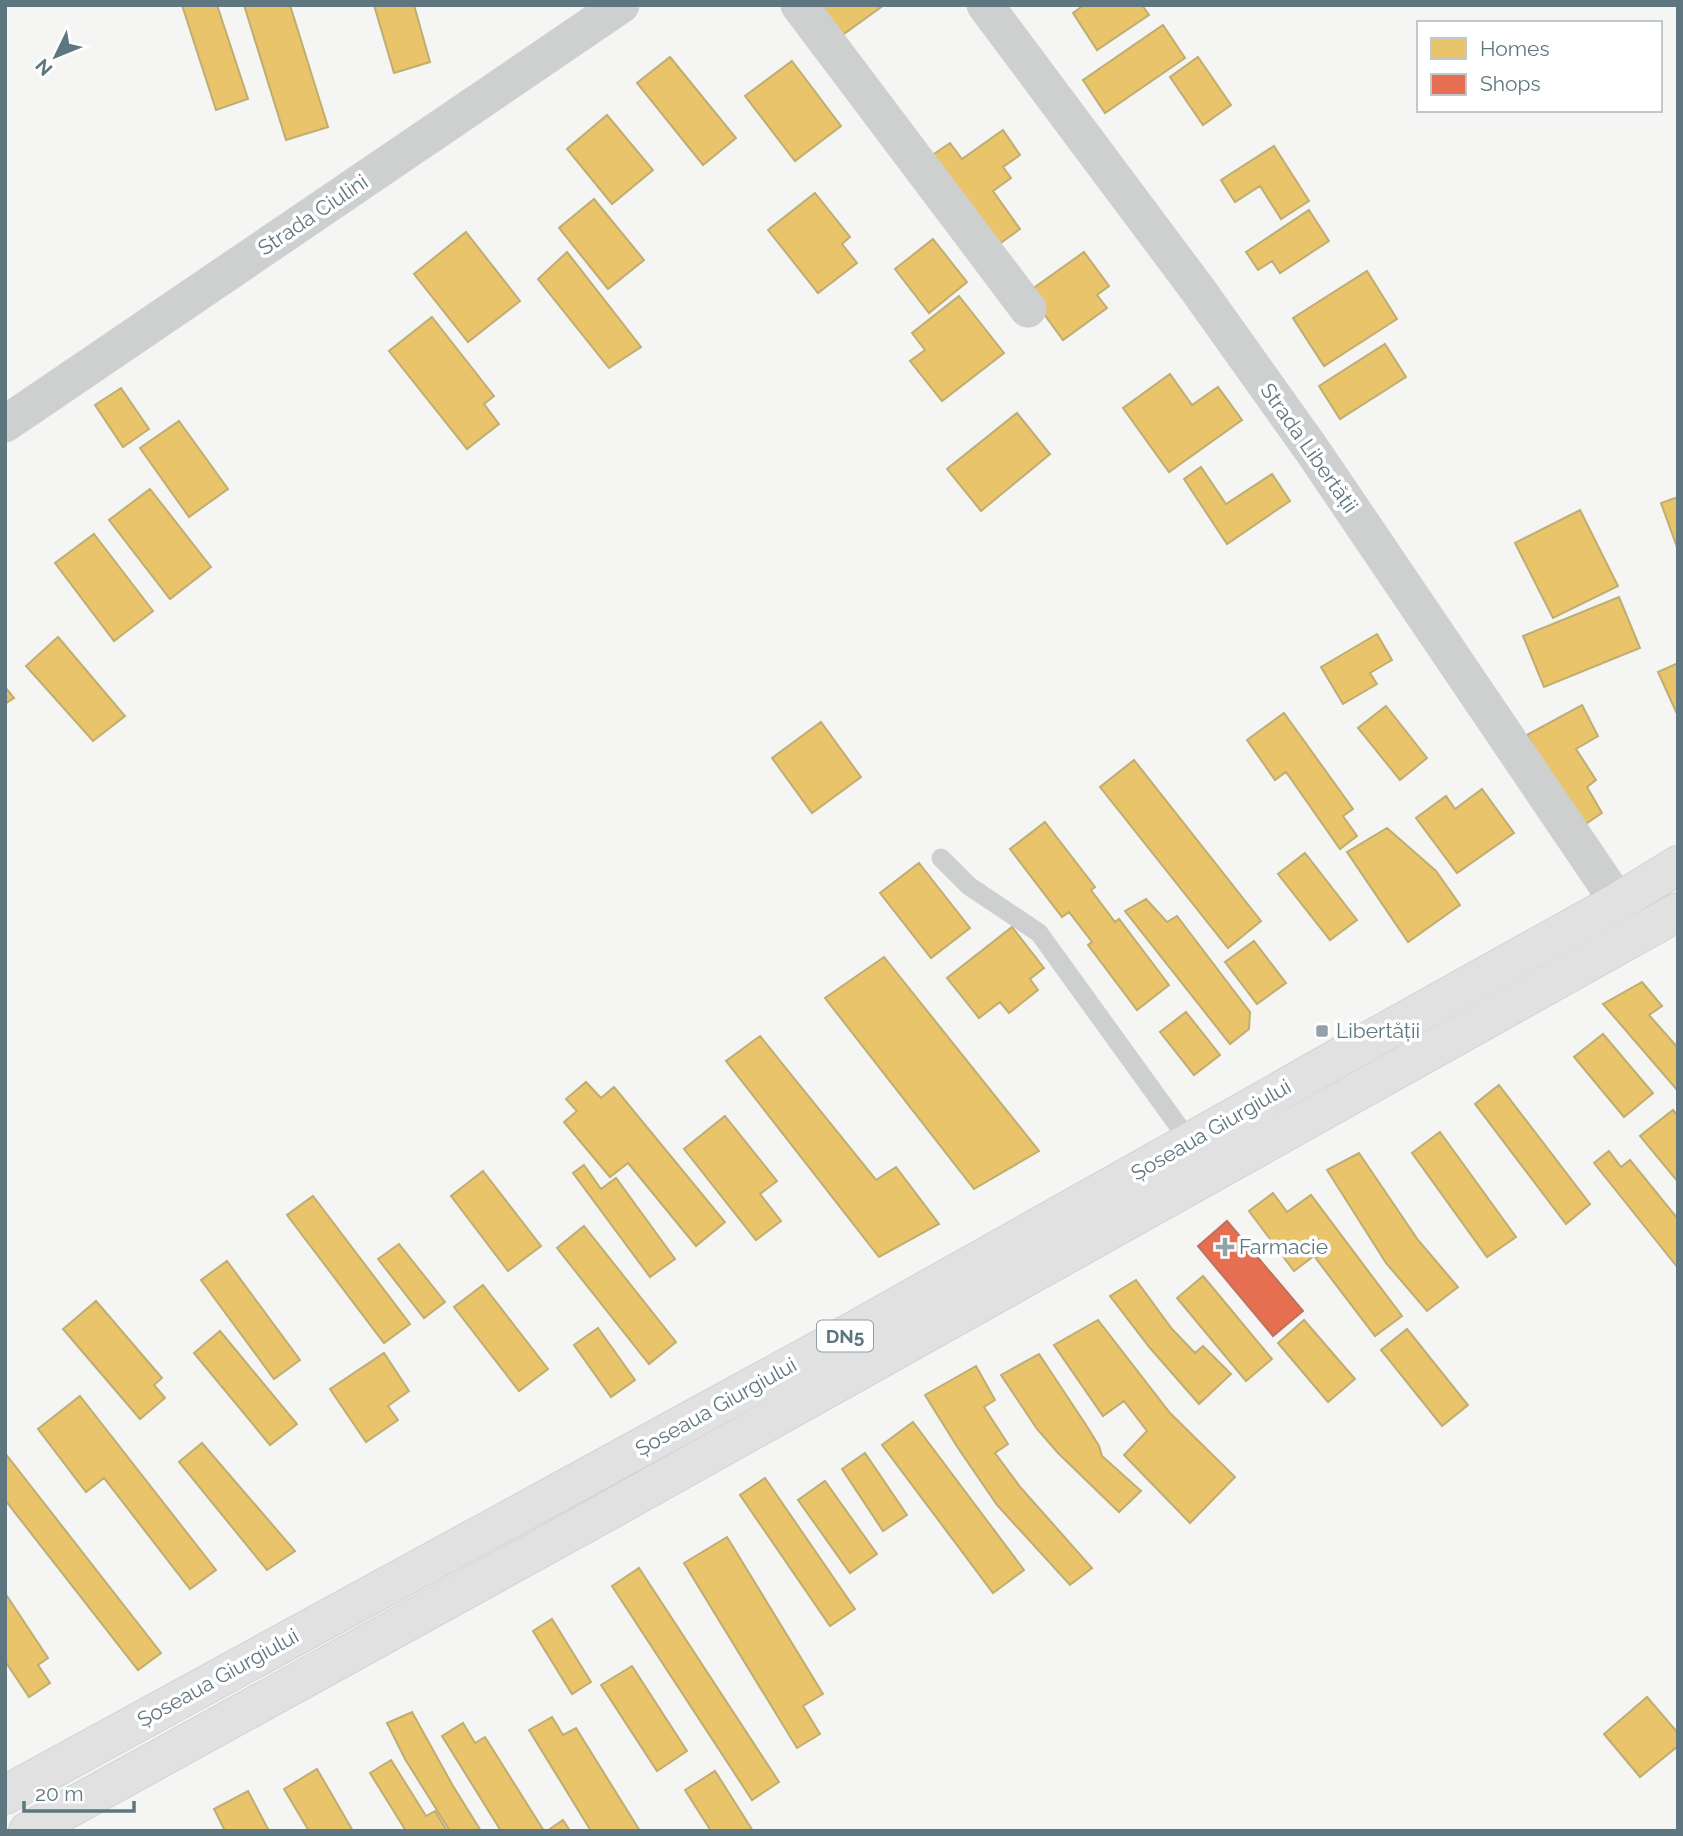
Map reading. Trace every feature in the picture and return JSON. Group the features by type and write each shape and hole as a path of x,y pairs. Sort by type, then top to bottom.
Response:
{"highway":[{"name":"Șoseaua Giurgiului","path":"5,1795 841,1339 1618,902 1678,865"},
{"name":"Șoseaua Giurgiului","path":"28,1831 608,1511 1678,912"}],"street":[{"name":"Strada Ciulini","path":"5,424 621,5"},
{"path":"799,5 1028,309"},
{"name":"Strada Libertății","path":"985,5 1198,290 1304,440 1618,902"}],"lane":[{"path":"941,858 969,886 1039,933 1190,1142"}],"building: Homes":[{"path":"182,5 217,5 248,99 216,110"},
{"path":"244,5 290,5 328,127 286,140"},
{"path":"374,5 414,5 430,62 394,73"},
{"path":"819,5 884,5 841,36"},
{"path":"1084,5 1142,5 1149,15 1097,50 1073,13"},
{"path":"1163,25 1185,58 1105,113 1083,80"},
{"path":"670,57 736,138 703,165 637,83"},
{"path":"1198,57 1231,105 1203,125 1170,77"},
{"path":"792,61 841,126 795,161 745,96"},
{"path":"607,115 653,170 612,204 567,149"},
{"path":"1003,130 1020,155 1003,167 1011,178 993,191 1020,229 995,247 931,156 950,143 962,159"},
{"path":"1274,146 1309,201 1281,219 1260,186 1235,202 1221,180"},
{"path":"815,193 850,237 842,244 857,263 818,293 768,230"},
{"path":"594,199 644,260 608,289 559,228"},
{"path":"1309,210 1329,241 1280,273 1272,261 1258,270 1246,252"},
{"path":"466,232 520,301 468,342 414,274"},
{"path":"933,239 967,282 929,313 895,269"},
{"path":"567,252 641,347 609,368 538,279"},
{"path":"1084,252 1109,286 1097,295 1107,308 1063,340 1028,292"},
{"path":"1367,271 1397,319 1324,366 1293,318"},
{"path":"959,296 1004,353 942,401 910,361 925,350 912,333"},
{"path":"432,317 494,396 484,404 499,424 467,449 389,351"},
{"path":"1385,344 1406,377 1340,419 1319,386"},
{"path":"1170,374 1192,405 1218,387 1242,420 1169,472 1123,408"},
{"path":"121,388 149,429 123,447 95,405"},
{"path":"1017,413 1050,454 981,511 947,469"},
{"path":"179,421 228,489 189,517 140,448"},
{"path":"1201,467 1226,504 1272,474 1290,501 1227,544 1184,479"},
{"path":"150,489 211,567 170,599 109,520"},
{"path":"1678,497 1678,550 1661,503"},
{"path":"1580,510 1618,586 1553,618 1515,543"},
{"path":"94,534 153,611 114,641 55,563"},
{"path":"1619,597 1640,648 1544,687 1523,636"},
{"path":"1377,634 1392,660 1370,673 1377,684 1343,704 1321,667"},
{"path":"58,637 125,716 93,741 26,666"},
{"path":"1678,663 1678,716 1658,672"},
{"path":"5,687 14,698 5,704"},
{"path":"1582,705 1598,736 1576,749 1596,780 1587,787 1602,813 1581,827 1527,735"},
{"path":"1386,706 1427,758 1400,780 1358,728"},
{"path":"1284,713 1353,809 1343,816 1357,836 1340,849 1286,772 1275,780 1247,740"},
{"path":"821,722 861,777 812,813 772,758"},
{"path":"1134,760 1261,921 1228,948 1100,787"},
{"path":"1482,789 1514,833 1457,873 1416,818 1446,796 1455,809"},
{"path":"1045,822 1095,887 1091,890 1115,922 1119,919 1169,985 1137,1010 1088,945 1092,942 1069,912 1062,917 1010,849"},
{"path":"1387,828 1436,871 1460,905 1408,942 1347,852"},
{"path":"1305,853 1357,920 1330,940 1278,874"},
{"path":"919,863 970,928 931,958 880,893"},
{"path":"1146,899 1167,922 1177,916 1250,1012 1249,1029 1230,1044 1125,911"},
{"path":"1012,927 1044,968 1030,979 1038,990 1009,1013 1000,1002 979,1018 947,978"},
{"path":"1254,941 1286,983 1257,1004 1225,962"},
{"path":"884,957 1039,1151 974,1189 825,998"},
{"path":"1642,982 1662,1006 1649,1015 1678,1048 1678,1091 1603,1004"},
{"path":"1186,1012 1220,1055 1194,1075 1160,1032"},
{"path":"1603,1034 1653,1093 1624,1117 1574,1057"},
{"path":"760,1036 876,1180 896,1167 939,1224 879,1257 726,1061"},
{"path":"586,1082 601,1098 614,1087 725,1222 696,1246 628,1163 610,1177 564,1122 577,1111 566,1099"},
{"path":"1499,1085 1590,1204 1566,1224 1475,1104"},
{"path":"1673,1110 1678,1116 1678,1182 1640,1136"},
{"path":"725,1116 777,1181 760,1194 781,1221 756,1240 684,1149"},
{"path":"1440,1132 1516,1237 1487,1257 1412,1153"},
{"path":"1609,1151 1621,1167 1630,1160 1678,1219 1678,1268 1594,1163"},
{"path":"1359,1153 1418,1240 1458,1287 1427,1311 1386,1263 1327,1170"},
{"path":"584,1165 601,1189 616,1178 675,1259 650,1277 573,1173"},
{"path":"483,1171 541,1246 508,1271 451,1196"},
{"path":"1273,1193 1287,1212 1311,1195 1402,1316 1375,1336 1314,1256 1294,1271 1249,1211"},
{"path":"313,1196 410,1324 384,1343 287,1215"},
{"path":"584,1226 676,1342 649,1364 557,1248"},
{"path":"399,1244 445,1302 424,1318 378,1259"},
{"path":"227,1261 300,1360 274,1379 201,1280"},
{"path":"1203,1276 1272,1359 1246,1381 1177,1298"},
{"path":"1136,1280 1172,1329 1195,1353 1203,1346 1231,1374 1199,1404 1150,1348 1110,1296"},
{"path":"483,1285 548,1369 519,1391 454,1307"},
{"path":"96,1301 162,1378 154,1385 165,1398 140,1419 63,1329"},
{"path":"1098,1320 1170,1413 1235,1477 1190,1523 1124,1455 1147,1431 1124,1401 1103,1416 1054,1345"},
{"path":"1304,1320 1355,1379 1328,1402 1278,1343"},
{"path":"598,1328 635,1380 611,1397 574,1345"},
{"path":"1407,1329 1468,1405 1442,1426 1381,1350"},
{"path":"220,1331 297,1424 270,1445 194,1353"},
{"path":"384,1353 409,1391 388,1406 398,1420 366,1442 330,1389"},
{"path":"1039,1354 1099,1446 1102,1456 1141,1491 1119,1512 1037,1429 1001,1375"},
{"path":"976,1366 995,1400 984,1407 1008,1444 995,1453 1021,1488 1092,1568 1070,1585 997,1505 925,1395"},
{"path":"80,1396 216,1570 190,1589 104,1478 86,1492 38,1429"},
{"path":"913,1422 1024,1570 993,1593 882,1445"},
{"path":"202,1443 295,1551 267,1570 179,1462"},
{"path":"5,1453 161,1653 138,1670 5,1500"},
{"path":"865,1453 907,1515 883,1531 842,1469"},
{"path":"765,1478 855,1609 830,1626 740,1495"},
{"path":"825,1481 877,1554 850,1573 798,1500"},
{"path":"727,1537 823,1694 803,1706 820,1734 797,1748 684,1563"},
{"path":"639,1568 779,1782 752,1800 612,1586"},
{"path":"5,1593 48,1658 38,1665 50,1683 29,1697 5,1661"},
{"path":"552,1619 591,1682 572,1694 533,1631"},
{"path":"632,1666 687,1751 657,1771 601,1685"},
{"path":"1647,1697 1678,1733 1678,1746 1640,1777 1604,1734"},
{"path":"412,1712 481,1831 450,1831 405,1759 387,1723"},
{"path":"552,1717 563,1735 576,1728 640,1831 591,1831 529,1730"},
{"path":"463,1723 475,1743 485,1737 544,1831 501,1831 442,1736"},
{"path":"391,1760 426,1816 435,1811 447,1831 406,1831 370,1773"},
{"path":"317,1769 353,1831 309,1831 284,1789"},
{"path":"715,1771 753,1831 711,1831 685,1790"},
{"path":"248,1791 269,1831 225,1831 214,1809"},
{"path":"563,1820 570,1831 547,1831"}],"building: Shops":[{"path":"1227,1221 1303,1311 1273,1336 1198,1246"}],"place":[{"name":"Libertății","path":"1322,1031"},
{"name":"Farmacie","path":"1225,1247"}]}
